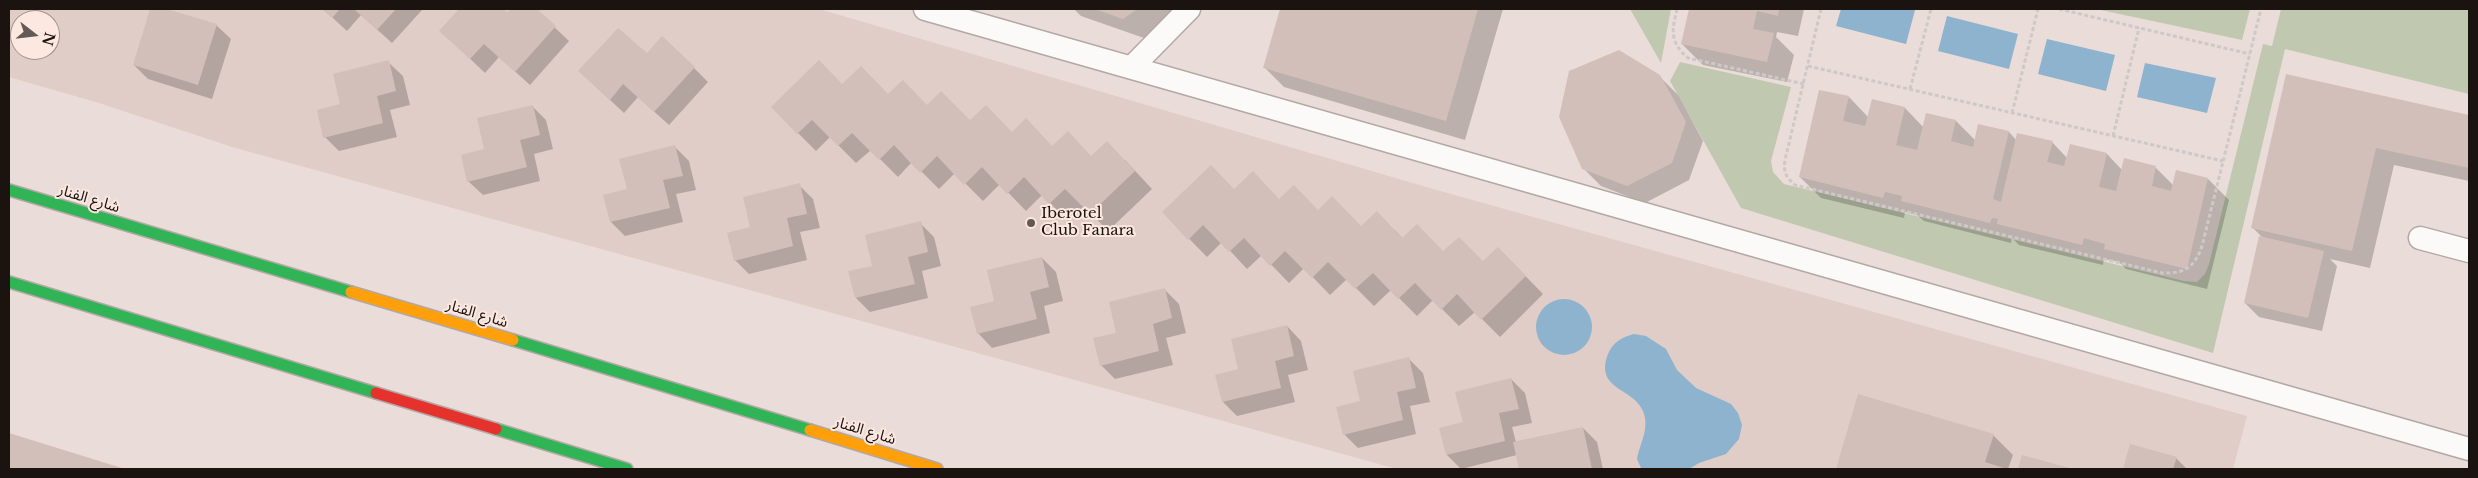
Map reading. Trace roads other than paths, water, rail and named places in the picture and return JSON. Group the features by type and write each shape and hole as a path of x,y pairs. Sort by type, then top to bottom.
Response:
{"main road":[{"name":"شارع الفنار","path":"9,190 654,382 937,469"},
{"path":"9,282 627,469"}],"lane":[{"path":"931,10 2469,449"},
{"path":"1132,67 1186,10"},
{"path":"2420,238 2469,252"}],"water":[{"path":"1841,9 1915,10 1906,44 1836,26"},
{"path":"1947,16 2018,34 2009,69 1938,51"},
{"path":"2047,39 2115,55 2106,91 2038,74"},
{"path":"2145,63 2216,78 2207,113 2137,97"},
{"path":"1564,299 1579,304 1587,312 1592,327 1587,342 1579,350 1564,355 1549,350 1541,342 1536,327 1541,312 1549,304"},
{"path":"1634,334 1646,336 1666,349 1677,370 1696,388 1731,404 1738,413 1742,425 1739,439 1726,454 1699,463 1689,469 1641,468 1637,459 1645,429 1643,411 1632,397 1611,382 1606,375 1605,366 1612,346 1622,338"}],"place":[{"name":"Iberotel Club Fanara","path":"1031,223"}]}
